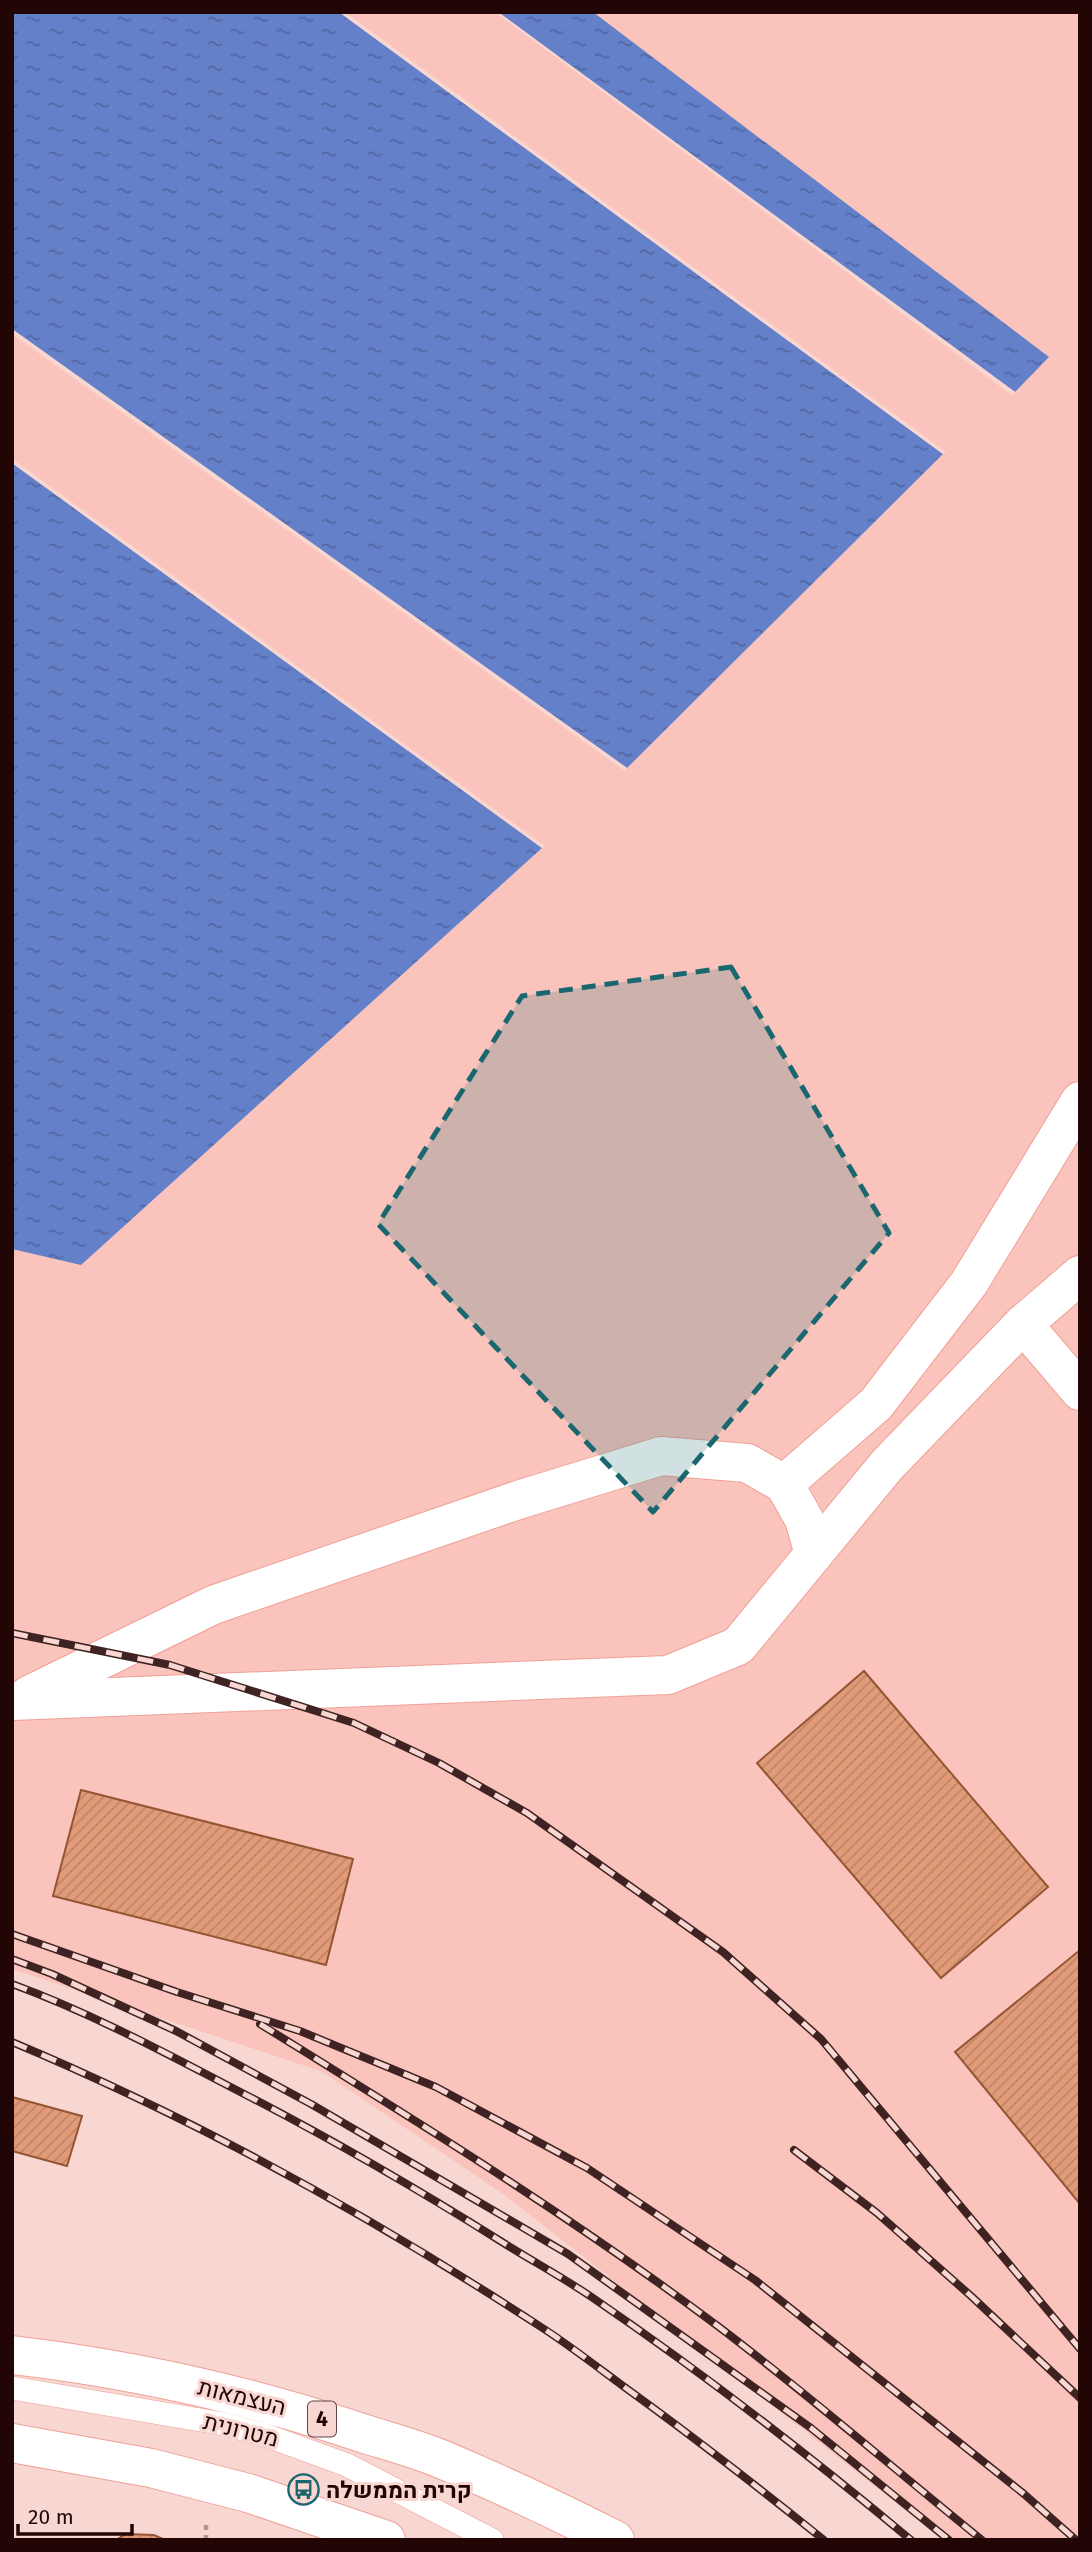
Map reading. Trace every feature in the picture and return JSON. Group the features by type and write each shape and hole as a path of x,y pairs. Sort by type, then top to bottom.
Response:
{"main road":[{"path":"784,1484 876,1405 969,1283 1080,1101"},
{"path":"15,1700 668,1675 738,1646 887,1465 1023,1324 1080,1275"},
{"path":"1023,1324 1080,1391"},
{"path":"15,1700 213,1605 517,1500 661,1456 747,1463 784,1484 804,1518 814,1554"},
{"name":"העצמאות","path":"12,2355 189,2383 298,2411 438,2458 530,2497 615,2540"},
{"path":"12,2444 150,2468 248,2493 386,2540"}],"lane":[{"name":"מטרונית","path":"12,2388 224,2424 265,2435 346,2465 492,2540"}],"path":[{"path":"206,2518 206,2540"}],"highlighted area":[{"path":"731,967 889,1233 653,1512 378,1224 522,996"}],"shaded area":[{"path":"339,12 498,12 1015,392 1048,357 593,12 1080,12 1080,2540 943,2540 506,2196 321,2071 12,1969 12,1249 81,1264 542,848 12,463 12,329 627,768 943,454"}],"water":[{"path":"12,12 339,12 943,454 627,768 12,329"},
{"path":"498,12 593,12 1049,357 1015,392"},
{"path":"12,463 542,848 81,1265 12,1249"}],"pier":[{"path":"339,12 345,12 946,452 943,454"},
{"path":"495,12 498,12 1015,392 1012,395"},
{"path":"12,329 627,768 625,771 12,334"},
{"path":"12,459 545,846 542,848 12,463"}],"building":[{"path":"864,1671 1048,1887 941,1978 757,1763"},
{"path":"81,1790 353,1859 326,1965 53,1896"},
{"path":"1080,1950 1080,2204 955,2052"},
{"path":"12,2097 82,2116 67,2166 12,2151"},
{"path":"126,2534 154,2535 165,2540 116,2540"}],"railway":[{"path":"12,1633 170,1665 354,1723 439,1763 527,1813 723,1952 821,2039 1080,2349"},
{"path":"12,1934 177,1992 300,2031 436,2087 587,2168 755,2280 1024,2494 1076,2540"},
{"path":"12,1959 52,1974 176,2031 311,2104 568,2254 811,2428 949,2540"},
{"path":"12,1984 102,2022 280,2113 345,2148 571,2283 715,2385 911,2540"},
{"path":"260,2024 492,2170 663,2286 786,2379 982,2540"},
{"path":"12,2042 216,2137 414,2247 582,2356 699,2442 824,2540"},
{"path":"794,2150 877,2213 1080,2398"}],"place":[{"name":"קרית הממשלה","path":"303,2490"}]}
